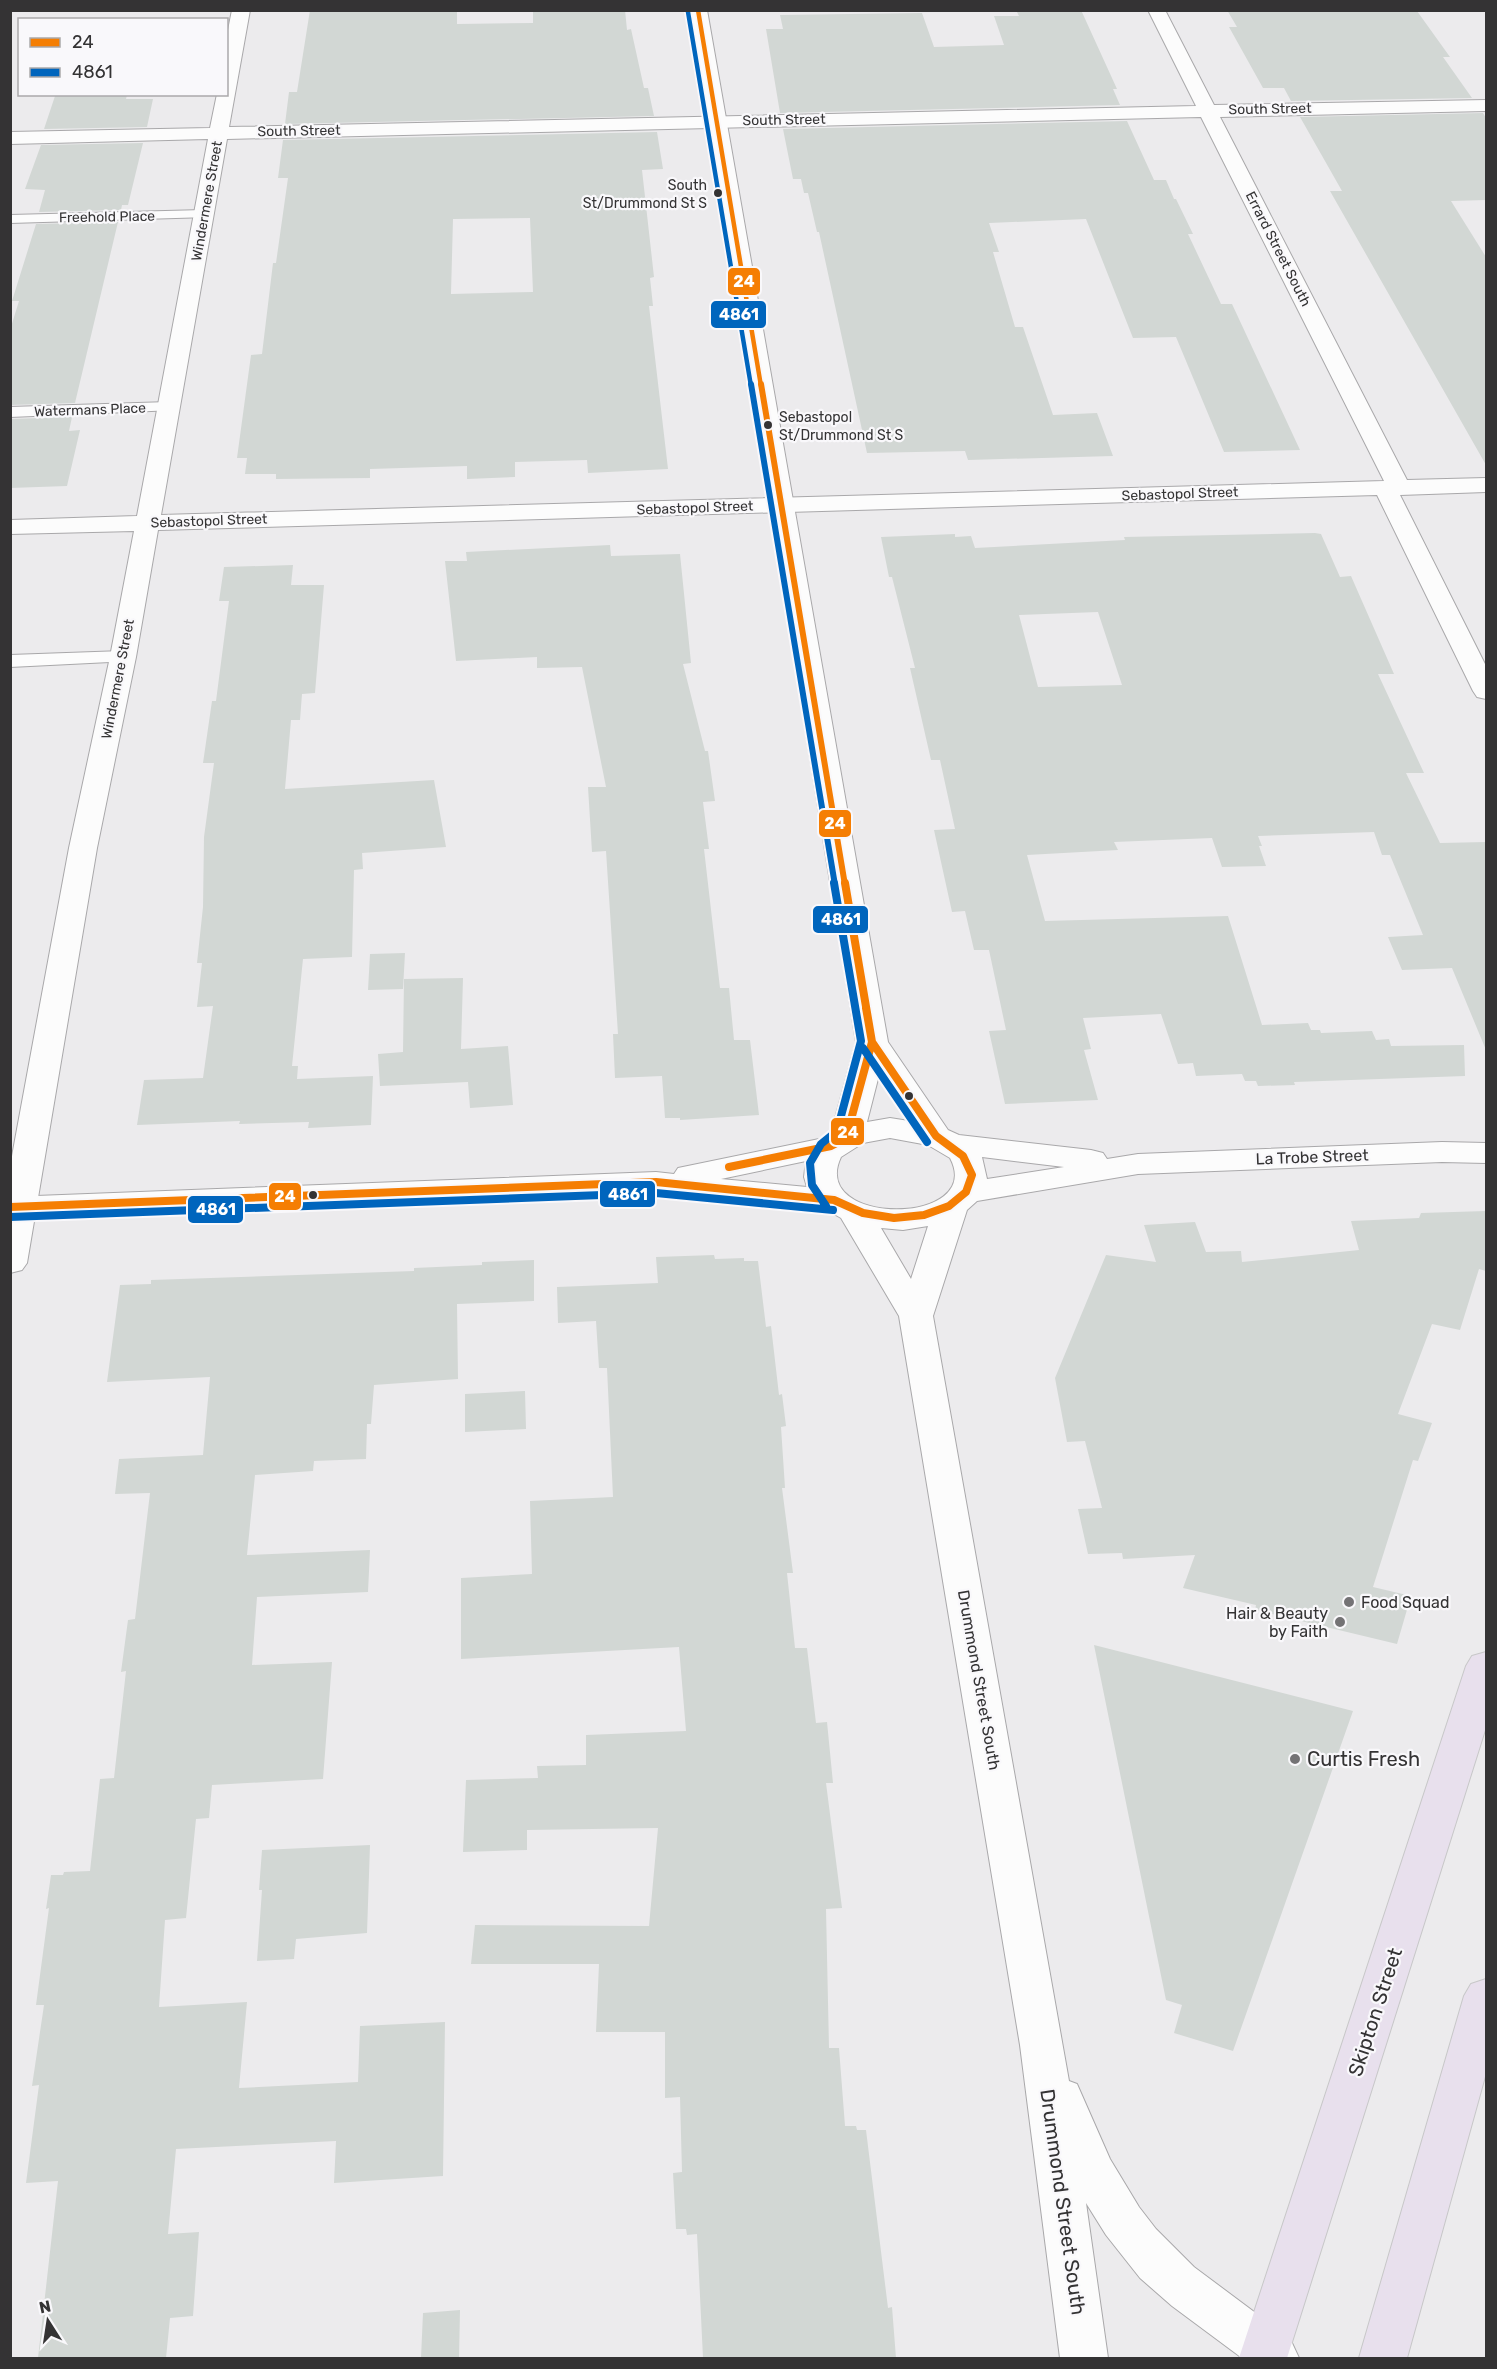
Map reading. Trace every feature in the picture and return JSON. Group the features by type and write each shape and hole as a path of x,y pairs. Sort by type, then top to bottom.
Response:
{"highway":[{"name":"Skipton Street","path":"1268,2355 1486,1666"},
{"path":"1383,2358 1486,1996"}],"street":[{"name":"Windermere Street","path":"228,82 241,10"},
{"path":"15,1207 656,1182 844,1205 878,1218 905,1219 932,1215 959,1199 971,1181 971,1168 964,1155 944,1140 872,1042 698,10"},
{"name":"Errard Street South","path":"1156,10 1392,487 1486,691"},
{"name":"Windermere Street","path":"10,1263 15,1207 83,848 123,657 225,96"},
{"name":"South Street","path":"10,138 1486,105"},
{"name":"Sebastopol Street","path":"10,527 1486,485"},
{"path":"844,1205 823,1187 818,1173 822,1159 838,1142 872,1042"},
{"path":"656,1182 838,1142 867,1131 890,1128 914,1130 944,1140"},
{"name":"La Trobe Street","path":"944,1140 1021,1154 1138,1164 1442,1152 1486,1153"},
{"path":"1442,1152 1486,1148"},
{"name":"La Trobe Street","path":"959,1199 1138,1164"},
{"name":"Drummond Street South","path":"916,1316 959,1199"},
{"name":"Drummond Street South","path":"844,1205 916,1316 1042,2044 1084,2358"},
{"name":"Drummond Street South","path":"1042,2044 1069,2120 1100,2183 1124,2224 1155,2262 1179,2284 1268,2355"}],"lane":[{"name":"Freehold Place","path":"10,219 204,214"},
{"name":"Watermans Place","path":"10,412 169,407"},
{"path":"10,661 123,657"}],"building":[{"path":"310,10 457,10 457,24 533,23 533,10 625,10 627,30 631,29 644,88 648,88 654,116 285,124 289,92 297,92"},
{"path":"1016,10 1081,10 1117,89 1113,89 1120,105 780,113 766,29 783,29 780,15 922,13 934,47 1004,45 994,16 1019,16"},
{"path":"1227,10 1417,11 1450,57 1443,57 1472,98 1291,101 1284,88 1263,88 1229,27 1237,27"},
{"path":"55,96 127,96 126,99 153,99 147,127 44,129"},
{"path":"1483,113 1486,118 1486,200 1451,201 1486,257 1486,465 1330,191 1342,191 1300,117"},
{"path":"1127,121 1154,180 1166,180 1176,199 1193,234 1188,234 1221,304 1232,304 1300,450 1224,452 1176,337 1133,338 1086,219 989,223 999,252 993,252 1015,327 1023,327 1053,415 1097,413 1113,456 968,460 965,451 867,453 819,232 817,232 808,193 804,193 801,179 793,179 783,129"},
{"path":"657,132 663,169 642,170 654,277 650,278 653,306 649,306 668,469 588,473 587,460 515,462 515,477 467,479 467,466 370,469 370,478 276,479 276,474 245,474 247,458 237,458 251,355 262,354 273,263 276,263 288,178 278,178 283,140","holes":["530,218 533,292 451,294 453,219"]},
{"path":"143,143 128,205 122,205 121,210 39,212 45,190 25,189 41,145"},
{"path":"118,222 75,403 10,405 10,330 19,301 12,301 36,224"},
{"path":"72,417 69,431 80,430 67,486 10,488 10,419"},
{"path":"955,534 955,537 971,536 975,548 1125,540 1124,537 1321,534 1340,577 1351,576 1394,674 1378,674 1424,773 1406,773 1440,843 1486,842 1486,1050 1452,968 1402,970 1388,937 1423,935 1390,855 1382,855 1374,832 1258,836 1266,866 1222,867 1212,838 1114,842 1118,850 1027,855 1045,921 1228,916 1262,1025 1308,1023 1311,1030 1320,1030 1321,1033 1372,1031 1376,1040 1389,1039 1391,1046 1464,1045 1465,1076 1294,1082 1295,1085 1258,1086 1256,1081 1245,1081 1242,1074 1196,1076 1193,1063 1178,1064 1161,1014 1083,1018 1091,1049 1084,1050 1098,1100 1005,1104 989,1031 1006,1030 989,950 974,950 965,911 952,912 934,830 955,829 940,760 931,760 910,668 915,668 892,577 889,577 881,537","holes":["1098,612 1122,685 1038,687 1019,615"]},
{"path":"610,545 611,556 680,554 691,663 683,664 705,751 708,751 715,801 703,802 709,849 704,849 720,988 729,988 734,1040 750,1040 759,1115 680,1120 680,1118 665,1118 662,1076 615,1078 613,1034 618,1034 606,851 592,852 588,787 606,787 582,667 537,668 537,657 456,661 445,561 467,561 466,552"},
{"path":"293,565 291,585 324,585 315,693 302,694 300,720 291,720 285,789 434,780 446,847 362,853 363,869 354,870 352,957 303,959 292,1066 298,1066 297,1079 373,1076 371,1125 308,1128 309,1122 239,1124 240,1121 137,1125 144,1080 203,1078 213,1006 197,1007 202,963 197,963 203,907 204,837 214,763 203,763 212,701 216,701 229,601 219,601 224,567"},
{"path":"405,953 403,989 368,990 370,954"},
{"path":"463,978 461,1049 508,1046 513,1105 470,1108 468,1082 380,1086 378,1054 403,1052 404,979"},
{"path":"1486,1211 1486,1271 1479,1269 1460,1330 1432,1324 1398,1414 1432,1423 1418,1461 1413,1460 1373,1587 1411,1596 1397,1644 1255,1610 1256,1605 1183,1588 1195,1555 1123,1559 1122,1553 1088,1554 1078,1509 1102,1508 1085,1441 1067,1442 1055,1378 1106,1255 1156,1262 1144,1225 1195,1222 1206,1252 1241,1251 1242,1262 1359,1250 1351,1221 1419,1218 1421,1213"},
{"path":"714,1255 715,1259 744,1258 744,1261 758,1261 766,1327 771,1326 779,1395 782,1394 786,1426 781,1427 785,1488 782,1488 793,1573 787,1573 795,1648 807,1648 816,1723 827,1722 833,1783 826,1783 842,1908 826,1909 829,2048 839,2048 845,2126 856,2126 857,2130 866,2130 888,2308 892,2307 896,2358 703,2358 697,2234 687,2235 686,2229 676,2229 673,2173 682,2172 680,2097 665,2098 665,2032 596,2032 599,1964 471,1964 475,1925 649,1926 658,1828 527,1830 527,1850 463,1852 466,1780 538,1778 537,1766 586,1765 586,1735 686,1731 679,1647 461,1659 461,1578 532,1574 530,1501 613,1497 607,1368 599,1368 596,1321 558,1323 557,1287 658,1283 656,1257"},
{"path":"534,1260 534,1301 457,1304 458,1379 374,1385 371,1424 367,1424 366,1459 314,1461 313,1471 255,1475 247,1555 370,1550 368,1592 257,1597 252,1665 332,1662 323,1779 212,1785 209,1818 196,1819 186,1918 165,1920 159,2007 247,2002 239,2088 358,2082 360,2026 445,2022 443,2176 334,2183 336,2141 176,2149 168,2234 199,2232 193,2316 170,2318 166,2358 38,2358 58,2181 26,2183 39,2085 32,2086 44,2005 36,2005 49,1908 46,1909 51,1875 90,1871 100,1779 114,1778 126,1671 121,1672 128,1620 135,1619 150,1493 115,1494 119,1459 203,1455 210,1377 107,1382 120,1285 151,1284 151,1280 414,1271 414,1268"},
{"path":"525,1391 526,1429 465,1432 465,1394"},
{"path":"1094,1645 1353,1711 1233,2051 1174,2033 1182,2005 1166,2000"},
{"path":"370,1845 367,1933 296,1939 294,1959 257,1961 262,1850"},
{"path":"460,2310 459,2358 421,2358 423,2313"}],"transit line":[{"name":"24","path":"10,1207 656,1182 834,1200 863,1213 894,1218 924,1215 949,1206 966,1192 972,1175 963,1156 936,1136 872,1042 698,10"},
{"name":"4861","path":"688,12 861,1041 837,1131 821,1144 810,1163 812,1185 826,1206"},
{"name":"24","path":"729,1167 831,1146 846,1138 872,1042 866,1008"},
{"name":"4861","path":"863,1048 927,1142"},
{"name":"4861","path":"10,1217 656,1193 833,1210"}],"place":[{"name":"South St/Drummond St S","path":"718,193"},
{"name":"Sebastopol St/Drummond St S","path":"768,425"},
{"name":"Food Squad","path":"1349,1602"},
{"name":"Hair & Beauty by Faith","path":"1340,1622"},
{"name":"Curtis Fresh","path":"1295,1759"}]}
